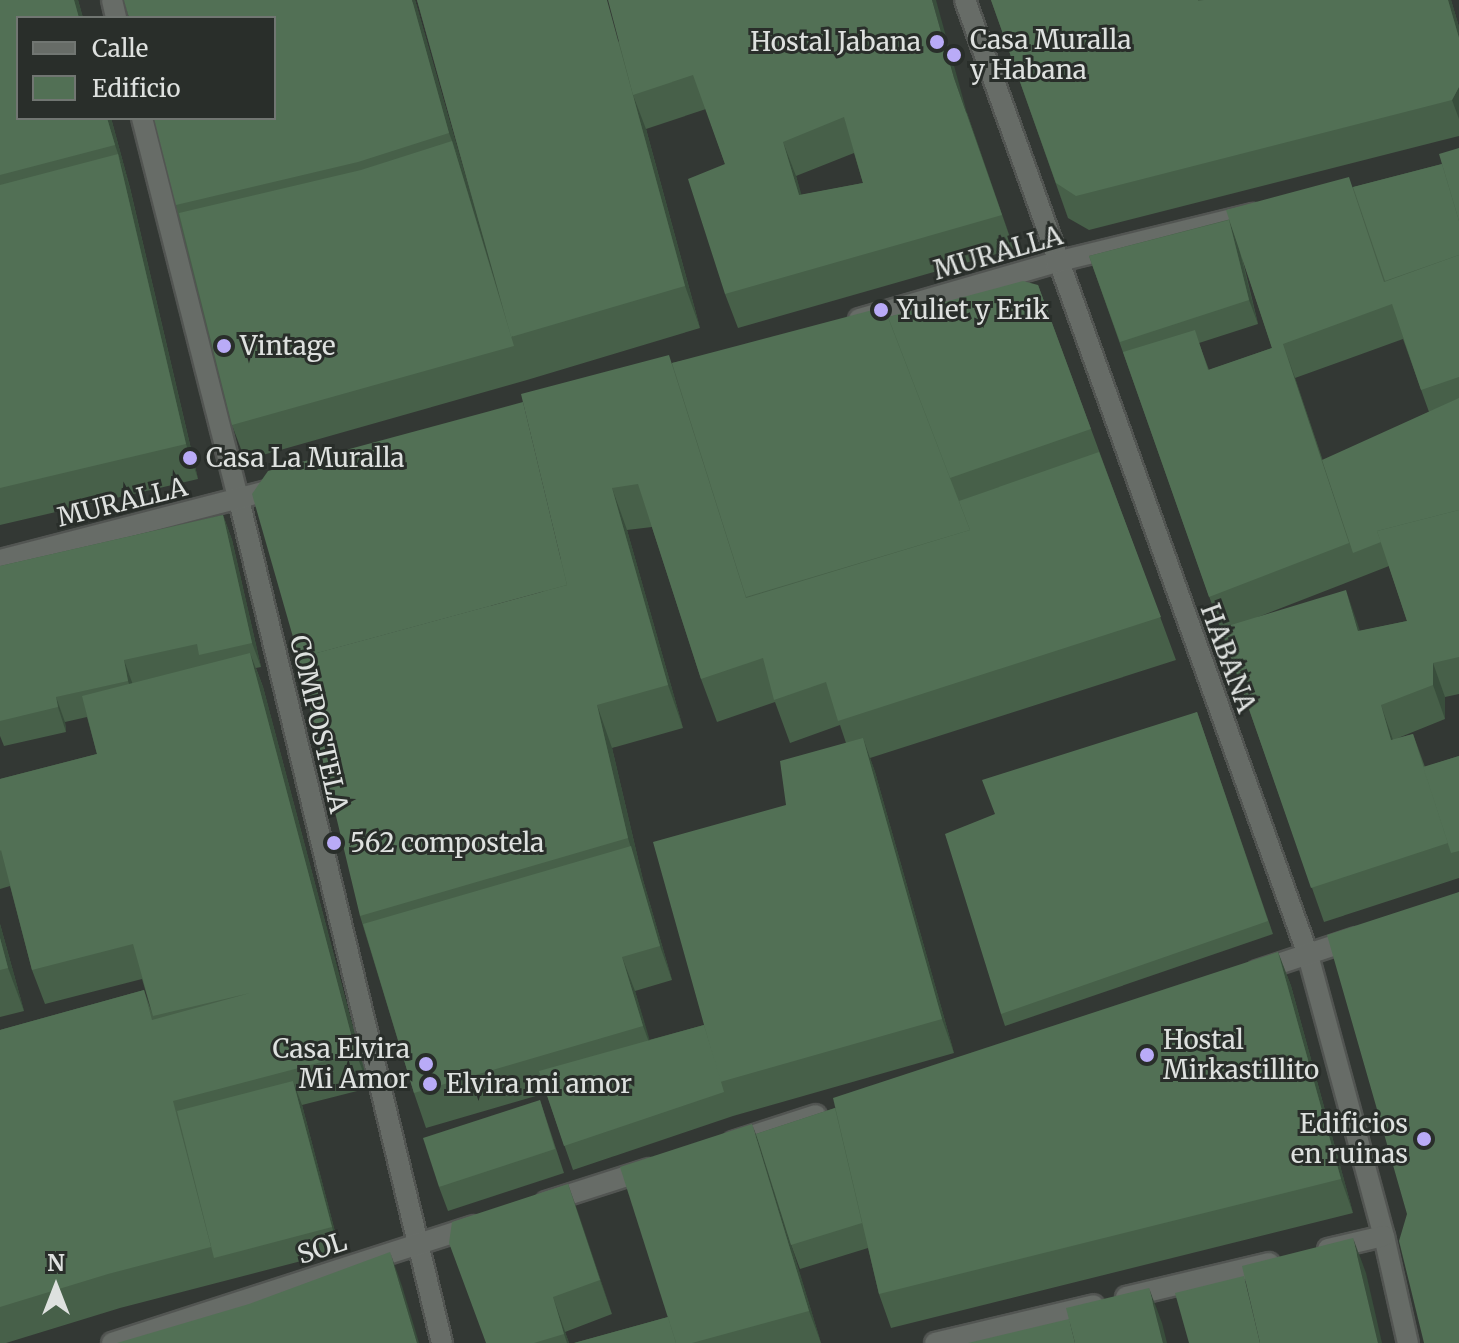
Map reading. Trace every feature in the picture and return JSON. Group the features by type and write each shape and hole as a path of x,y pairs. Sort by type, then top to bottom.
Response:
{"street":[{"name":"HABANA","path":"965,0 1056,262 1308,955 1384,1236 1408,1343"},
{"name":"COMPOSTELA","path":"143,120 239,500 442,1343"},
{"name":"MURALLA","path":"844,324 1056,262 1273,209"},
{"name":"MURALLA","path":"0,560 300,482"},
{"path":"1232,979 1368,934"},
{"path":"719,1146 840,1107"},
{"path":"522,1210 673,1161"},
{"name":"SOL","path":"112,1343 492,1220"},
{"path":"935,1343 1384,1236"}],"building":[{"path":"0,0 74,0 78,16 16,16 16,120 108,120 115,145 0,175"},
{"path":"124,0 412,0 449,133 358,162 176,205 155,120 276,120 276,16 128,16"},
{"path":"417,0 607,0 685,286 511,337"},
{"path":"608,0 932,0 954,78 1002,215 725,294 688,179 725,164 693,75 633,95","holes":["844,117 863,183 799,195 783,142"]},
{"path":"991,0 1448,0 1459,38 1459,87 1452,100 1076,196 1056,183"},
{"path":"452,141 514,346 232,425 179,213 361,170"},
{"path":"1459,148 1459,221 1439,154"},
{"path":"118,154 186,444 0,488 0,185"},
{"path":"1442,164 1459,221 1459,255 1385,281 1353,187"},
{"path":"1349,177 1384,282 1459,255 1459,377 1421,390 1392,304 1283,344 1349,543 1209,597 1123,352 1195,330 1208,370 1272,348 1226,210"},
{"path":"1229,220 1249,300 1120,342 1089,256"},
{"path":"1023,281 1038,285 1091,429 950,478 888,317"},
{"path":"884,307 970,530 746,597 672,363"},
{"path":"669,355 746,598 970,530 959,501 1099,452 1161,617 838,721 826,682 774,700 763,658 701,679 638,484 612,488 668,685 597,705 628,838 360,916 298,658 567,585 521,394"},
{"path":"1459,398 1459,510 1377,531 1381,542 1353,553 1322,460"},
{"path":"523,402 567,585 299,658 252,494 268,471"},
{"path":"1459,510 1459,657 1433,663 1433,685 1381,705 1391,740 1413,734 1448,843 1311,888 1221,628 1346,590 1358,631 1407,621 1377,531"},
{"path":"223,515 252,643 199,655 197,644 124,660 128,681 56,697 58,707 0,721 0,566"},
{"path":"250,653 356,1053 173,1101 211,1247 0,1307 0,1030 144,990 152,1020 250,993 153,1016 133,944 32,970 0,851 0,779 97,754 82,696"},
{"path":"1197,712 1268,921 1001,1014 945,834 995,814 982,780"},
{"path":"863,738 942,1019 720,1082 653,842 786,805 780,761"},
{"path":"1459,756 1459,851 1451,853 1423,767"},
{"path":"631,846 660,946 622,957 643,1026 414,1093 363,924"},
{"name":"Edificios en ruinas","path":"1459,892 1459,1343 1424,1343 1399,1241 1407,1214 1327,935"},
{"path":"0,938 8,968 0,970"},
{"path":"1278,952 1341,1179 879,1294 833,1098"},
{"path":"704,1025 724,1092 564,1146 539,1071"},
{"path":"293,1081 332,1227 214,1258 177,1111"},
{"path":"540,1100 555,1149 439,1187 423,1138"},
{"path":"835,1108 862,1223 791,1245 756,1134"},
{"path":"752,1124 809,1311 692,1343 676,1343 620,1167"},
{"path":"568,1184 600,1280 553,1297 564,1334 534,1343 486,1343 449,1243 452,1222"},
{"path":"1353,1238 1378,1343 1260,1343 1242,1266"},
{"path":"390,1252 417,1343 117,1343 249,1304"},
{"path":"1244,1276 1260,1343 1189,1343 1175,1293"},
{"path":"1149,1288 1163,1343 1075,1343 1066,1308"},
{"path":"668,1317 676,1343 574,1343"},
{"path":"1069,1319 1075,1343 968,1343"}],"place":[{"name":"Hostal Jabana","path":"937,42"},
{"name":"Casa Muralla y Habana","path":"954,55"},
{"name":"Yuliet y Erik","path":"881,310"},
{"name":"Vintage","path":"224,346"},
{"name":"Casa La Muralla","path":"190,458"},
{"name":"562 compostela","path":"334,843"},
{"name":"Hostal Mirkastillito","path":"1147,1055"},
{"name":"Casa Elvira Mi Amor","path":"426,1064"},
{"name":"Elvira mi amor","path":"430,1084"},
{"name":"Edificios en ruinas","path":"1424,1139"}]}
